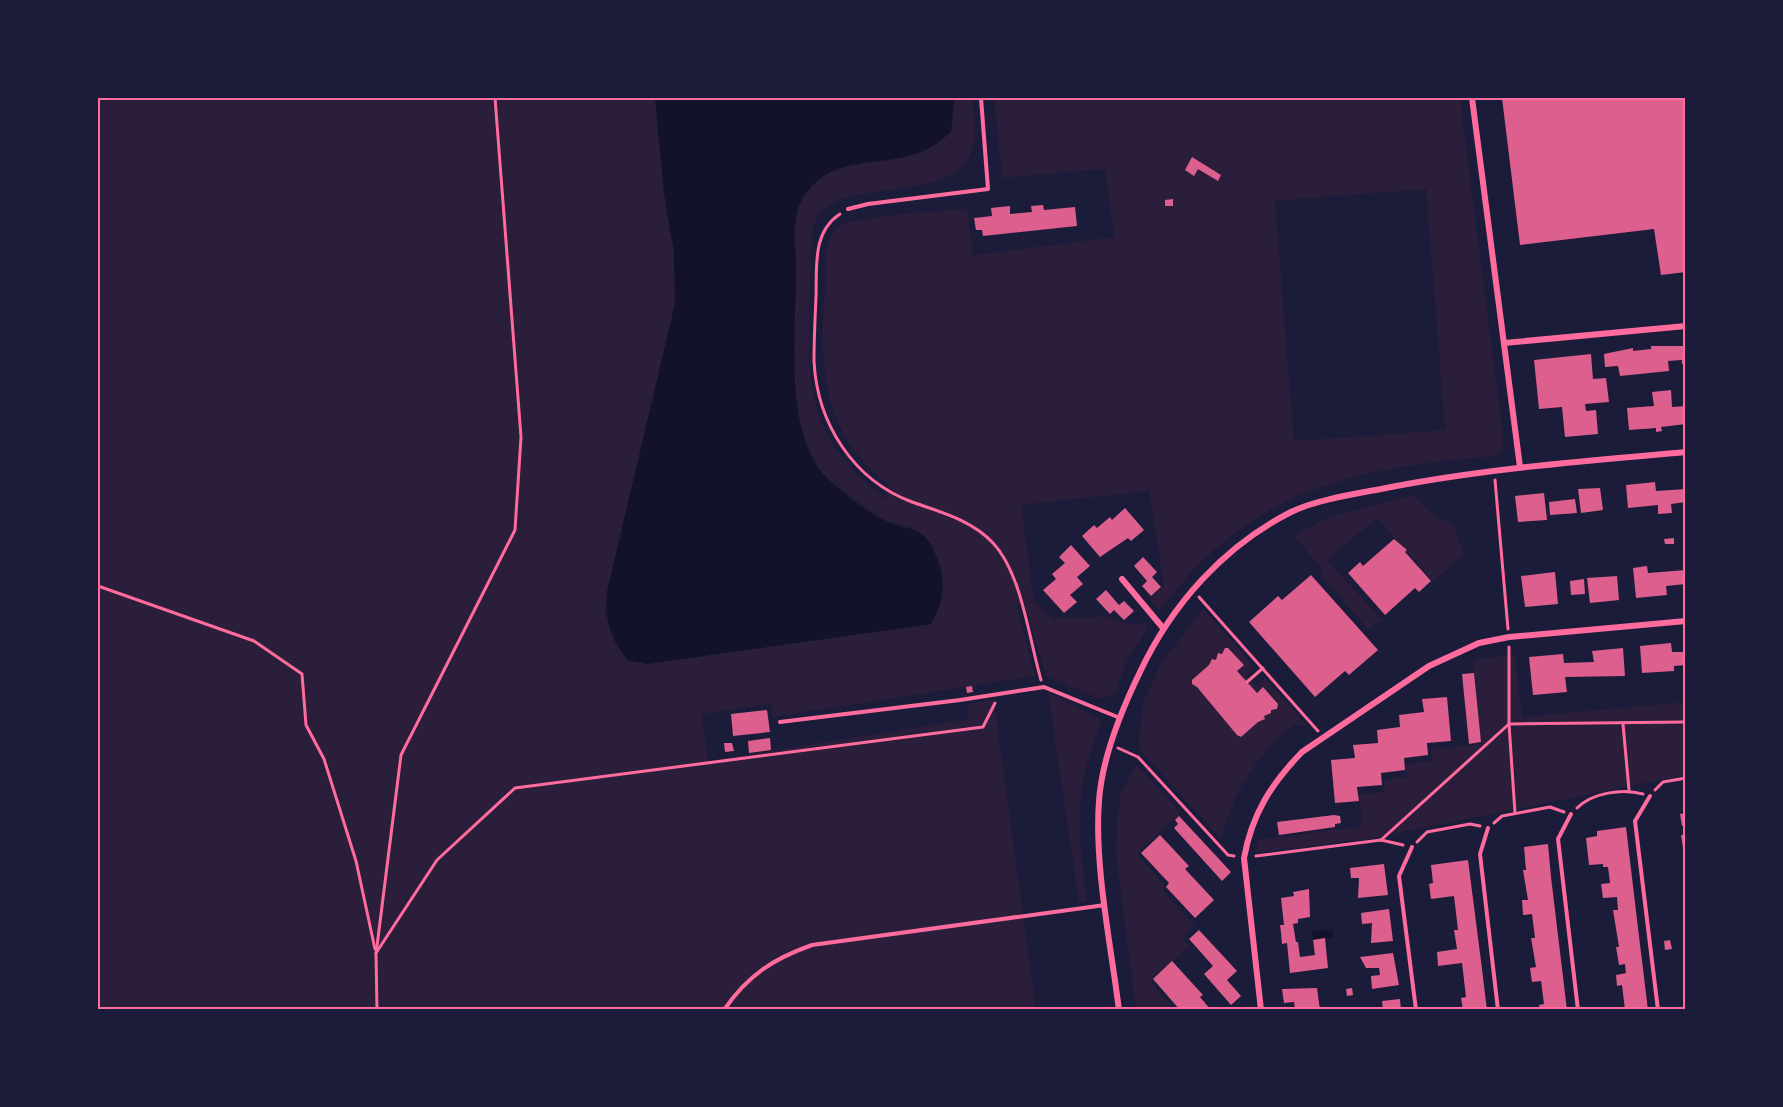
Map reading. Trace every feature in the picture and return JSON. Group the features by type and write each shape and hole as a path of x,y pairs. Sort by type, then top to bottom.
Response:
{"street":[{"path":"1472,98 1520,467"},
{"path":"1504,343 1686,326"},
{"path":"1119,1010 1100,852 1098,805 1100,786 1120,718 1163,627 1192,589 1214,567 1251,538 1293,511 1355,494 1520,467 1686,452"},
{"path":"1122,579 1163,627"},
{"path":"1261,1010 1244,858 1254,817 1270,788 1302,752 1451,654 1479,643 1509,637 1686,621"}],"lane":[{"path":"848,209 868,204 988,189 981,98"},
{"path":"780,722 960,700 1044,687 1120,718"},
{"path":"1650,796 1635,821 1658,1010"},
{"path":"1571,814 1558,839 1578,1010"},
{"path":"1488,828 1480,854 1498,1010"},
{"path":"1412,847 1399,876 1416,1010"},
{"path":"724,1010 740,986 763,968 788,954 812,945 1106,904"}],"path":[{"path":"377,1010 376,954 401,755 515,530 521,437 495,98"},
{"path":"848,209 833,218 818,244 814,362 820,401 832,433 848,456 888,492 963,522 993,543 1006,565 1020,600 1044,687"},
{"path":"1494,471 1509,637 1509,724 1515,813"},
{"path":"98,586 254,641 302,674 306,725 324,759 356,861 376,954"},
{"path":"1192,589 1324,737"},
{"path":"1247,682 1263,668"},
{"path":"376,954 437,860 515,788 983,727 1000,693"},
{"path":"1381,840 1509,724 1686,722"},
{"path":"1623,724 1629,790"},
{"path":"1111,745 1138,757 1228,855 1244,858 1381,840 1412,847 1428,832 1470,824 1488,828 1502,816 1550,807 1571,814 1586,799 1629,790 1650,796 1663,782 1686,778"}],"shaded area":[{"path":"98,98 655,98 664,193 674,252 675,304 607,592 605,615 615,643 647,664 931,624 912,527 894,523 866,509 827,478 809,450 801,427 796,403 793,352 796,279 795,229 805,194 813,184 831,171 852,164 921,151 938,141 950,124 954,98 972,98 974,144 966,162 951,175 932,183 842,199 825,208 813,227 809,350 815,400 821,421 831,441 863,479 887,499 888,484 855,451 835,415 829,394 823,351 823,318 826,253 834,231 846,222 908,213 967,209 973,255 1114,237 1105,169 1002,178 994,98 1460,98 1504,444 1497,456 1397,468 1351,478 1309,492 1268,511 1231,537 1194,570 1160,611 1150,599 1164,586 1149,491 1021,505 1034,601 1052,619 1106,616 1123,623 1149,625 1126,663 1114,695 1098,698 1046,676 1024,602 1017,605 1035,676 773,717 771,704 702,714 708,761 968,719 967,704 994,700 1036,1009 98,1010","holes":["1426,189 1445,430 1294,441 1275,201"]},
{"path":"655,98 954,98 951,132 944,138 921,152 894,159 851,165 825,175 812,186 802,200 797,210 795,226 794,349 797,404 802,431 810,454 822,473 835,486 879,518 893,525 917,531 932,547 940,567 943,586 940,605 931,624 647,664 627,660 617,644 608,620 607,592 675,304 674,252 664,193"},
{"path":"1413,495 1429,511 1454,526 1464,555 1433,581 1377,518 1327,560 1382,620 1368,629 1320,574 1323,570 1294,536 1329,517"},
{"path":"1203,609 1255,667 1247,675 1257,685 1265,678 1308,727 1294,724 1258,762 1232,806 1221,839 1138,748 1143,702 1161,663"},
{"path":"1515,654 1522,717 1685,702 1685,775 1367,839 1256,853 1258,840 1362,826 1359,794 1384,792 1383,780 1407,777 1406,764 1432,761 1431,749 1481,744 1473,660"},
{"path":"1048,692 1102,720 1086,768 1082,789 1080,830 1087,901 1079,903"},
{"path":"1136,765 1181,812 1137,854 1165,886 1162,890 1195,926 1182,938 1189,946 1150,982 1174,1009 1136,1009 1116,856 1117,820 1121,792"},
{"path":"1332,929 1333,938 1313,939 1312,932"}],"building":[{"path":"1502,98 1686,98 1686,272 1661,275 1654,229 1520,245"},
{"path":"1192,157 1221,175 1218,181 1198,169 1194,176 1185,170"},
{"path":"1173,199 1173,206 1165,206 1165,200"},
{"path":"1043,205 1044,210 1075,207 1077,226 983,236 982,230 976,230 974,218 992,216 991,208 1010,206 1010,214 1032,212 1031,206"},
{"path":"1651,346 1686,346 1686,363 1682,364 1682,360 1668,361 1669,371 1620,376 1618,366 1605,367 1604,354 1633,348 1633,351 1651,349"},
{"path":"1591,354 1593,379 1606,378 1609,402 1585,404 1586,411 1596,410 1598,434 1565,437 1562,407 1539,409 1534,360"},
{"path":"1671,390 1672,407 1686,406 1686,424 1661,427 1662,431 1656,432 1656,428 1629,430 1627,408 1654,406 1652,392"},
{"path":"1655,482 1656,491 1686,489 1686,502 1671,504 1672,513 1658,514 1658,505 1628,508 1626,485"},
{"path":"1600,488 1603,510 1581,513 1578,489"},
{"path":"1544,493 1547,520 1518,522 1515,496"},
{"path":"1575,499 1577,513 1550,515 1549,502"},
{"path":"1125,508 1144,530 1131,541 1128,538 1100,557 1082,536 1094,525 1097,528 1110,517 1112,520"},
{"path":"1674,538 1674,544 1665,544 1664,539"},
{"path":"1394,539 1407,550 1405,552 1431,581 1419,592 1415,588 1385,615 1348,573 1360,562 1363,566"},
{"path":"1071,545 1090,566 1077,577 1083,584 1070,595 1077,602 1064,613 1043,590 1056,579 1052,574 1065,563 1059,557"},
{"path":"1143,557 1157,572 1152,577 1161,587 1151,596 1142,586 1147,581 1134,566"},
{"path":"1647,566 1648,573 1686,570 1686,584 1666,586 1667,595 1636,598 1633,568"},
{"path":"1555,572 1558,604 1525,607 1521,576"},
{"path":"1311,575 1378,650 1349,675 1345,671 1315,697 1249,622 1278,596 1282,600"},
{"path":"1617,576 1619,600 1590,603 1587,578"},
{"path":"1584,579 1585,594 1571,595 1570,581"},
{"path":"1106,590 1119,605 1124,601 1134,611 1124,620 1114,610 1110,614 1096,599"},
{"path":"1671,643 1672,652 1686,652 1686,665 1674,666 1674,671 1642,673 1640,646"},
{"path":"1225,648 1228,648 1244,665 1237,671 1257,693 1263,687 1278,704 1277,709 1271,710 1271,713 1264,716 1265,719 1241,737 1192,684 1192,680 1209,665 1212,659 1216,660 1218,653 1222,654"},
{"path":"1623,648 1625,676 1565,677 1567,692 1533,695 1529,657 1563,654 1564,663 1594,662 1592,651"},
{"path":"1474,673 1481,742 1469,744 1462,674"},
{"path":"972,686 973,692 967,693 966,687"},
{"path":"1447,697 1451,741 1427,743 1428,755 1404,758 1405,770 1381,773 1382,785 1357,787 1359,801 1335,803 1331,760 1355,758 1353,745 1378,743 1377,730 1400,727 1399,715 1424,712 1422,699"},
{"path":"767,710 770,732 733,736 731,714"},
{"path":"770,738 771,750 749,753 748,741"},
{"path":"724,743 732,743 734,751 725,752"},
{"path":"1686,813 1686,825 1682,826 1680,814"},
{"path":"1179,816 1231,872 1222,881 1174,828 1178,824 1175,820"},
{"path":"1340,816 1341,823 1335,824 1335,827 1279,835 1277,822"},
{"path":"1626,827 1648,1010 1625,1010 1622,985 1617,986 1616,975 1626,973 1625,964 1619,965 1616,947 1619,947 1613,910 1618,910 1617,897 1603,898 1601,884 1610,883 1608,867 1603,867 1603,864 1589,865 1586,838 1597,836 1597,831"},
{"path":"1160,835 1189,866 1185,869 1214,900 1195,918 1166,887 1169,883 1141,853"},
{"path":"1681,835 1686,835 1686,847 1683,848"},
{"path":"1548,844 1567,1010 1540,1010 1539,1005 1544,1004 1541,981 1532,982 1530,968 1536,967 1531,938 1535,938 1532,914 1523,915 1522,900 1528,900 1523,870 1526,870 1524,847"},
{"path":"1468,860 1487,1010 1463,1010 1461,998 1466,997 1462,963 1438,966 1437,952 1457,949 1454,930 1458,930 1454,896 1431,899 1429,884 1433,883 1431,865"},
{"path":"1384,864 1388,895 1358,898 1359,878 1351,878 1350,868"},
{"path":"1309,889 1310,917 1298,919 1298,923 1293,924 1296,942 1298,942 1300,957 1315,955 1313,940 1325,938 1328,968 1290,973 1287,943 1282,944 1280,925 1284,925 1281,898 1294,896 1293,892"},
{"path":"1389,909 1393,941 1371,943 1372,923 1362,924 1361,913"},
{"path":"1199,930 1237,971 1227,980 1241,996 1231,1005 1204,974 1213,966 1189,939"},
{"path":"1670,940 1672,949 1665,950 1664,941"},
{"path":"1393,953 1399,985 1372,989 1371,976 1380,975 1379,968 1366,968 1360,957"},
{"path":"1172,961 1203,995 1200,997 1211,1010 1180,1010 1153,979"},
{"path":"1317,988 1320,1010 1295,1010 1294,1002 1284,1003 1282,989"},
{"path":"1352,988 1353,995 1347,996 1346,989"},
{"path":"1400,999 1401,1010 1383,1010 1382,1001"}]}
